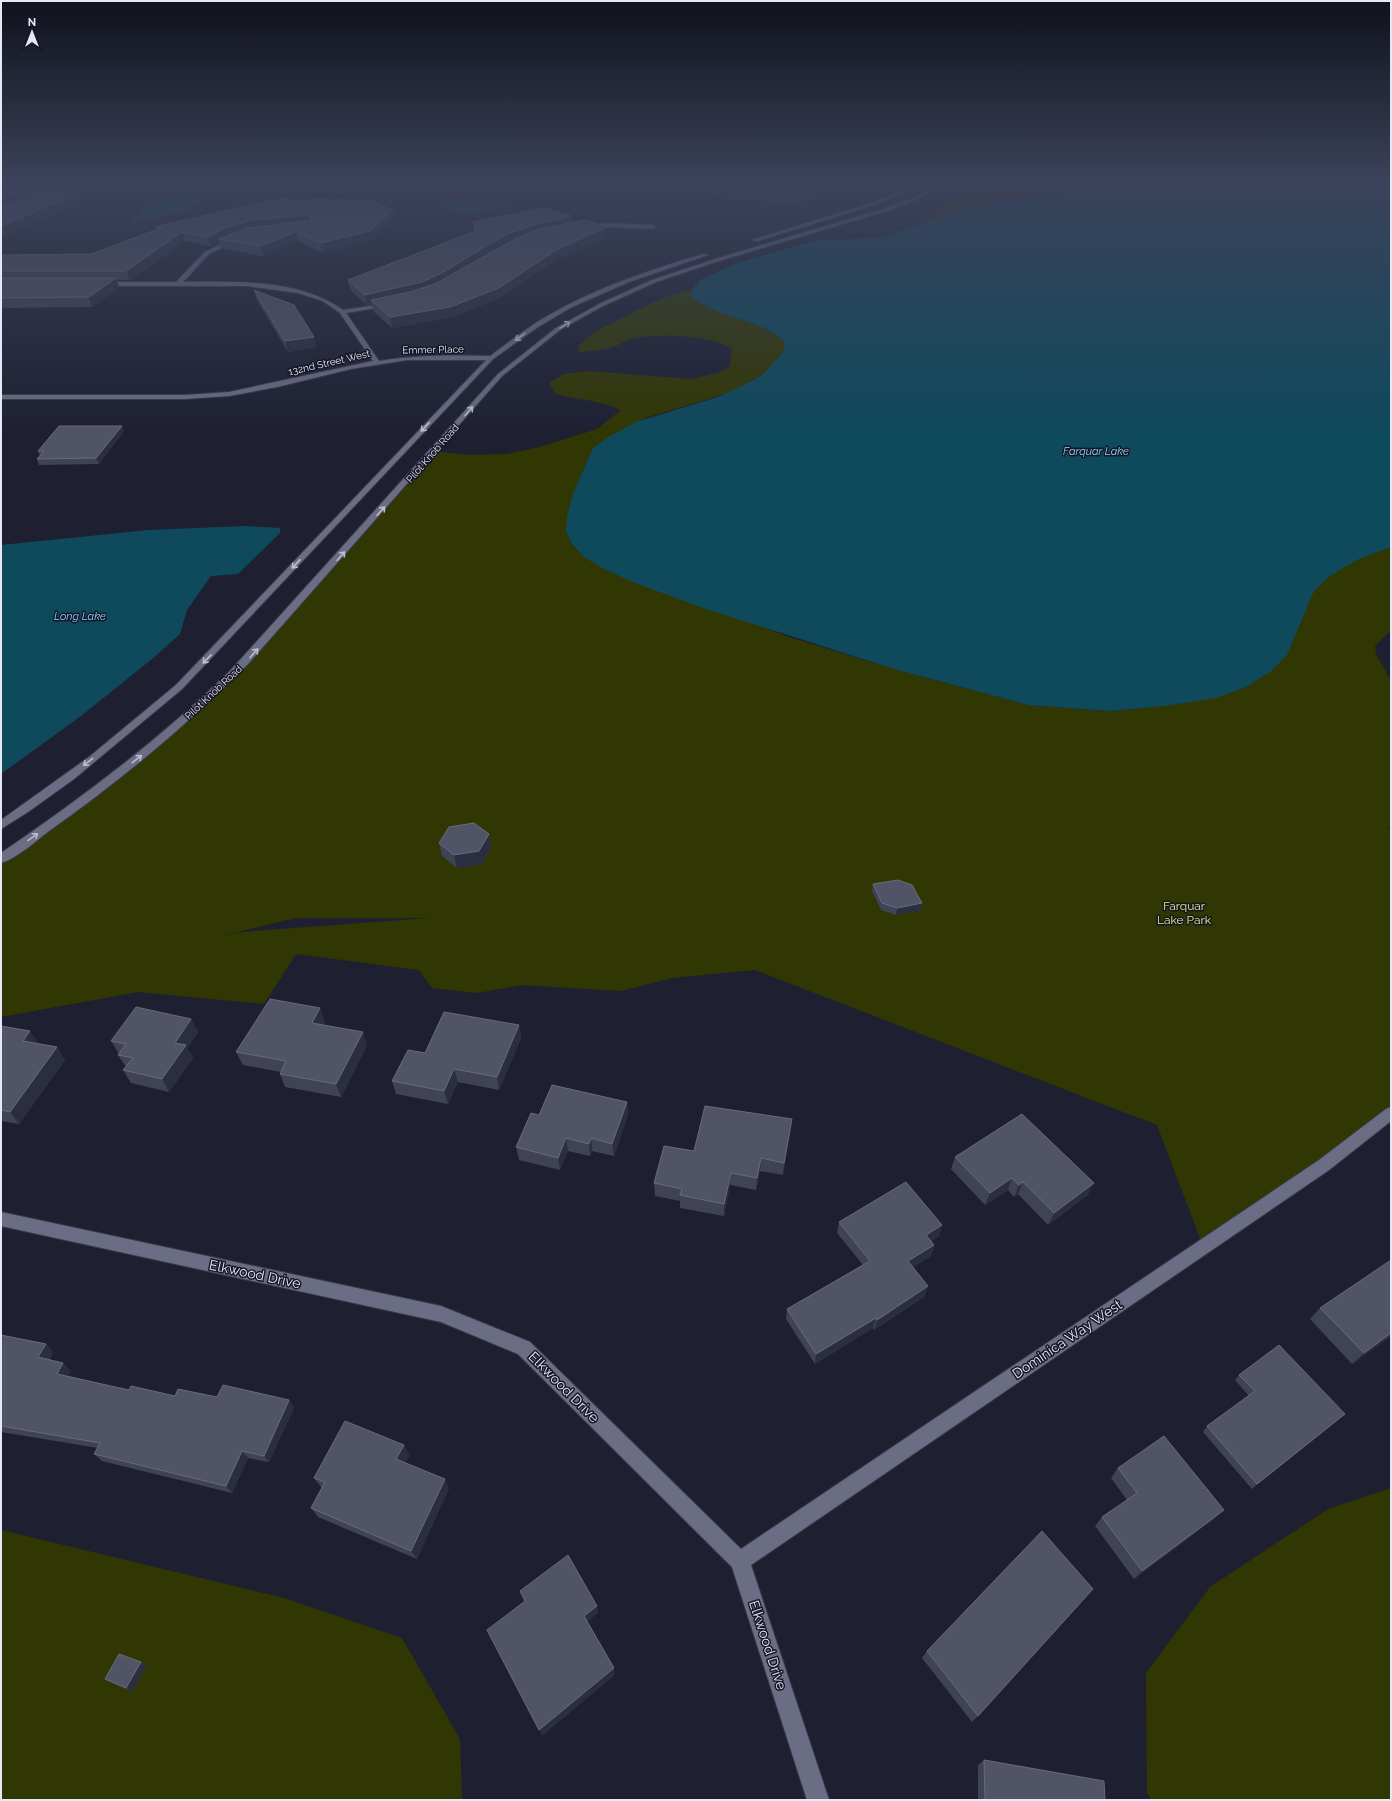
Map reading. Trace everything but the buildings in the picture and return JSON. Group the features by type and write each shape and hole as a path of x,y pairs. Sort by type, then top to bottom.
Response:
{"main road":[{"path":"178,284 194,266"},
{"name":"Pilot Knob Road","path":"1,825 90,761 139,723 179,687 491,358 528,330 574,303 622,282 672,266"},
{"name":"Pilot Knob Road","path":"1,859 75,808 148,752 205,702 245,662 500,375 512,358 579,316 654,281 699,266"},
{"name":"132nd Street West","path":"1,397 185,398 229,394 377,362 342,312 325,300 283,288 247,284 91,284"},
{"path":"342,312 394,303"},
{"name":"Emmer Place","path":"377,362 407,358 438,357 512,358"},
{"name":"Dominica Way West","path":"740,1561 1324,1165 1391,1113"},
{"name":"Elkwood Drive","path":"1,1219 441,1314 524,1348 740,1561 818,1800"}],"green space":[{"name":"Farquar Lake Park","path":"691,289 691,295 698,302 754,324 775,335 784,342 784,351 764,373 735,391 645,418 593,448 580,479 567,532 572,544 584,557 789,637 894,669 1028,705 1109,711 1129,709 1269,604 1391,530 1391,630 1375,646 1376,654 1391,681 1391,827 1388,827 1391,831 1391,1113 1203,1246 1157,1125 755,970 672,978 621,991 523,985 477,993 432,988 419,970 296,954 264,1004 138,992 1,1017 1,859 205,702 434,451 469,455 507,454 540,447 597,429 621,410 598,402 556,394 549,383 564,374 590,371 690,379 718,373 730,366 732,349 723,344 712,341 684,336 642,337 606,349 578,352 579,345 596,331 660,299","holes":["296,918 429,918 242,932 220,936"]},
{"path":"1391,1488 1391,1800 1151,1800 1147,1792 1146,1673 1210,1587 1328,1509"},
{"path":"1,1530 284,1598 402,1638 460,1739 462,1800 1,1800"}],"water":[{"name":"Farquar Lake","path":"730,266 1391,266 1391,547 1359,559 1330,576 1314,591 1287,655 1270,672 1246,687 1216,698 1165,706 1109,711 1028,705 894,669 703,608 635,583 604,569 584,557 572,544 566,531 567,517 572,496 593,448 610,436 636,422 721,396 754,380 764,373 784,351 784,342 774,334 702,304 691,296 692,289 702,279"},
{"name":"Long Lake","path":"245,526 280,528 280,533 238,574 211,576 187,610 180,634 152,659 81,716 1,774 1,545 148,530"}]}
